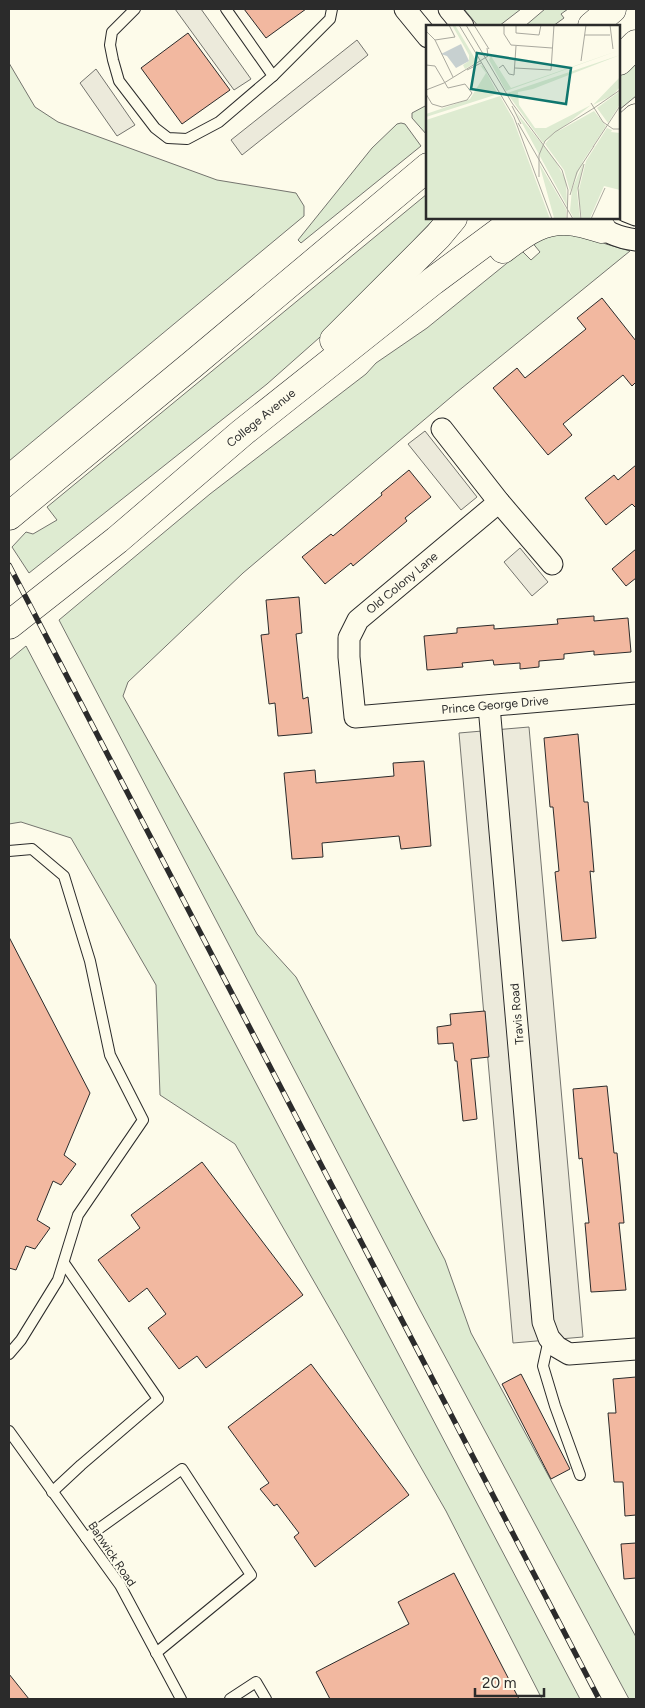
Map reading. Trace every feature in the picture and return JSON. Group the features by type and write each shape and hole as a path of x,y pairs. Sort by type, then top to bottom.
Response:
{"highway":[{"path":"593,25 612,9"},
{"path":"620,60 636,44"},
{"path":"620,132 636,118"},
{"path":"636,141 623,168 626,185 636,199"},
{"path":"9,516 426,169"},
{"path":"243,432 438,236 452,219"},
{"name":"College Avenue","path":"9,625 117,540 243,432 371,330 517,219"},
{"path":"371,330 433,304 530,229 551,222 574,221 596,223"}],"street":[{"path":"405,9 426,35"},
{"path":"449,9 462,25"},
{"path":"620,206 636,215"},
{"path":"596,223 624,239 636,240"},
{"path":"442,429 499,502 552,564"},
{"name":"Old Colony Lane","path":"355,717 348,657 350,638 358,620 499,502"},
{"name":"Prince George Drive","path":"355,717 636,694"},
{"name":"Travis Road","path":"489,706 546,1330"},
{"path":"546,1330 557,1347 569,1354 636,1349"}],"lane":[{"path":"135,9 112,32 110,45 119,81 155,128 168,138 187,139 219,122 273,76 330,19 332,9"},
{"path":"226,9 273,76"},
{"path":"9,850 32,849 64,876 90,961 110,1055 143,1120 78,1215 58,1280 21,1340 9,1354"},
{"path":"52,1492 158,1399 64,1262"},
{"path":"546,1330 543,1366 580,1475"},
{"name":"Banwick Road","path":"9,1431 120,1585 178,1698"},
{"path":"86,1538 182,1468 251,1575 156,1653"},
{"path":"230,1699 256,1682 266,1699"}],"green space":[{"path":"464,9 521,9 500,25 477,25"},
{"path":"545,9 568,9 561,14 564,18 554,25 526,25"},
{"path":"636,57 636,96 620,109 620,73"},
{"path":"9,63 35,107 58,122 217,180 296,193 304,206 304,216 9,461"},
{"path":"426,106 426,134 412,118 412,113"},
{"path":"397,124 405,124 421,146 301,243 298,240 372,148"},
{"path":"426,195 426,219 434,219 328,330 267,384 29,573 12,547 26,532 33,534 57,520 47,507"},
{"path":"546,233 584,234 606,244 630,251 457,392 243,573 128,682 123,696 257,934 296,977 445,1260 471,1333 636,1637 636,1699 629,1699 420,1310 59,620 210,494 366,374 376,363 427,328 522,251 531,260 540,252 531,241"},
{"path":"26,646 580,1699 542,1699 446,1511 235,1144 160,1095 156,985 71,838 21,822 9,824 9,660"}],"shaded area":[{"path":"175,9 201,9 251,79 234,90"},
{"path":"357,40 368,55 242,155 231,140"},
{"path":"96,69 135,125 117,136 80,83"},
{"path":"425,431 477,497 461,510 408,444"},
{"path":"520,548 548,582 532,596 504,562"},
{"path":"529,727 583,1337 513,1343 459,733"}],"building":[{"path":"244,9 306,9 266,38"},
{"path":"188,33 230,90 182,124 141,68"},
{"path":"602,298 636,341 636,382 632,386 623,375 563,424 572,435 548,455 493,388 517,368 525,378 586,329 577,318"},
{"path":"636,465 636,508 632,504 606,525 585,498 614,475 618,480"},
{"path":"409,470 431,497 405,518 407,521 353,566 351,563 325,584 302,557 331,534 333,536"},
{"path":"636,549 636,578 626,586 612,569"},
{"path":"299,597 302,633 296,634 303,699 308,697 312,733 278,736 275,703 269,704 261,635 269,634 266,600"},
{"path":"594,616 594,621 628,618 631,652 594,655 594,651 564,654 564,659 539,661 539,667 520,669 520,663 494,665 493,660 462,663 463,667 427,670 424,636 457,633 457,628 494,625 494,629 558,624 557,619"},
{"path":"578,734 584,802 588,802 594,872 590,871 596,938 562,941 555,872 559,871 553,807 550,807 544,738"},
{"path":"424,761 431,846 401,849 399,836 322,843 323,857 292,859 284,773 315,770 316,783 394,776 393,763"},
{"path":"9,937 90,1093 64,1155 76,1164 61,1185 53,1181 37,1220 50,1228 35,1249 26,1246 16,1270 9,1268"},
{"path":"485,1011 489,1057 471,1059 477,1119 463,1121 457,1061 455,1061 453,1043 438,1044 437,1027 451,1025 450,1014"},
{"path":"607,1086 614,1153 617,1153 624,1223 619,1223 626,1290 591,1292 585,1223 589,1223 582,1158 579,1159 573,1089"},
{"path":"202,1162 303,1295 206,1368 197,1356 179,1369 148,1328 166,1314 147,1288 129,1302 98,1260 140,1228 131,1215"},
{"path":"311,1364 409,1495 315,1567 294,1537 299,1533 277,1504 274,1506 260,1489 269,1483 228,1427"},
{"path":"521,1374 570,1469 551,1479 502,1384"},
{"path":"636,1377 636,1515 625,1516 623,1482 614,1482 608,1413 616,1413 613,1379"},
{"path":"636,1543 636,1578 624,1579 621,1544"},
{"path":"454,1573 519,1699 330,1699 316,1672 409,1624 398,1602"},
{"path":"9,1674 29,1699 9,1699"}],"railway":[{"path":"9,565 599,1699"}]}
